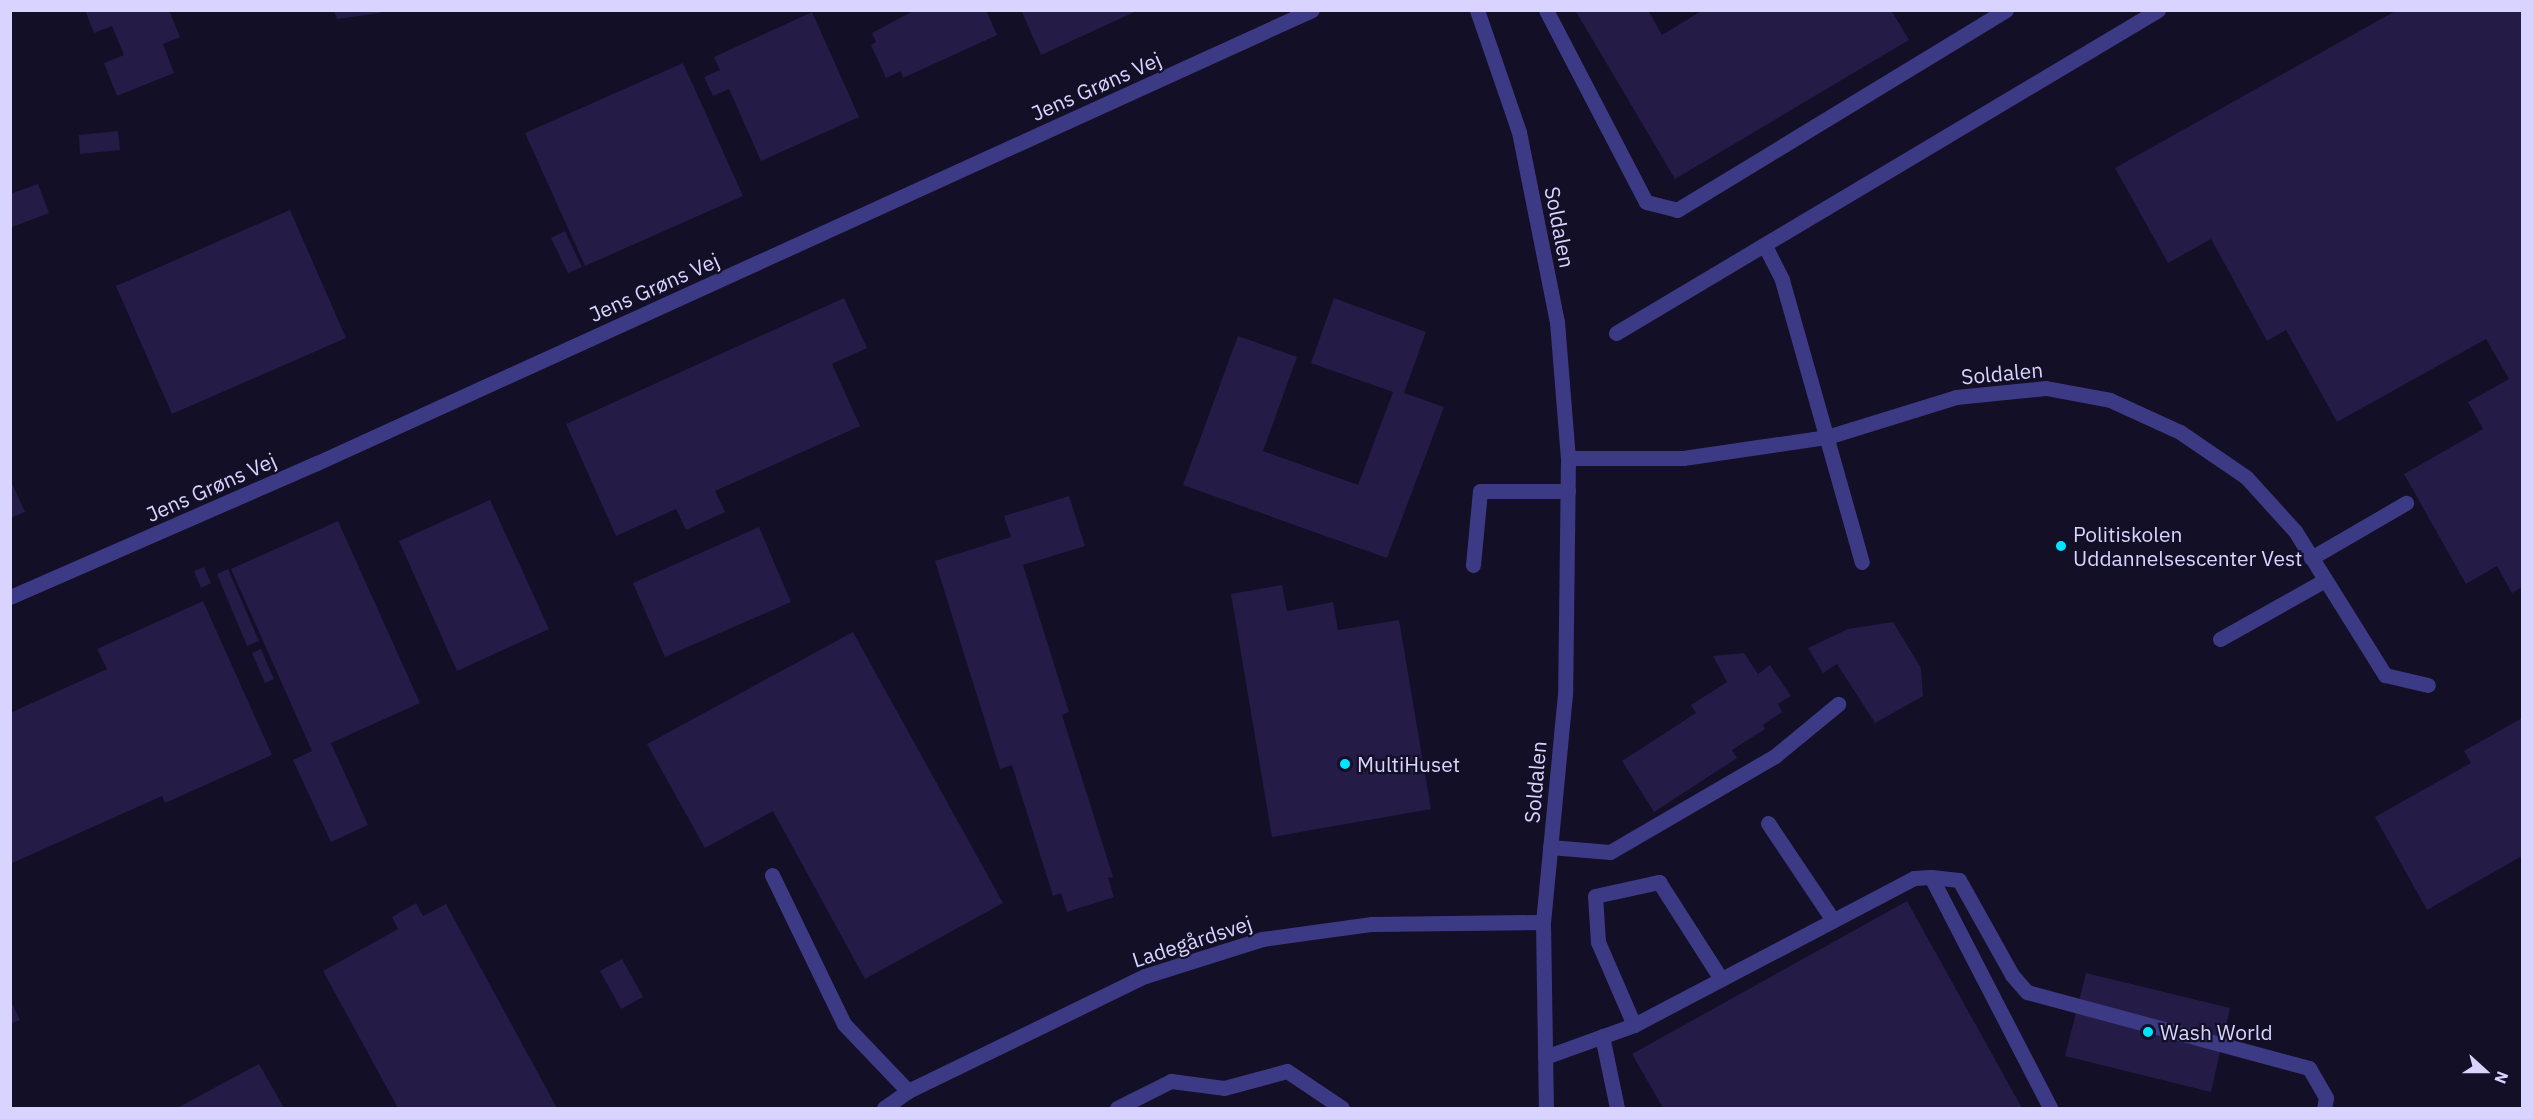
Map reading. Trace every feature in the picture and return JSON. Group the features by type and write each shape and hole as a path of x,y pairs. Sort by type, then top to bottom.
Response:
{"street":[{"name":"Jens Grøns Vej","path":"10,597 317,463 1312,10"},
{"name":"Soldalen","path":"1477,10 1519,132 1557,322 1568,458 1565,694 1543,922 1546,1108"},
{"path":"1546,10 1646,202 1677,210 2007,10"},
{"path":"1616,333 2158,10"},
{"path":"1765,246 1782,280 1862,562"},
{"name":"Soldalen","path":"1568,458 1683,458 1827,437 1956,397 2046,388 2110,400 2180,432 2246,477 2295,531 2385,675 2428,685"},
{"path":"1473,565 1480,491 1568,491"},
{"path":"2311,558 2406,503"},
{"path":"2220,639 2325,580"},
{"path":"1550,847 1610,852 1775,756 1838,704"},
{"path":"1768,823 1833,920"},
{"path":"772,875 844,1024 908,1090"},
{"path":"1931,877 2050,1108"},
{"path":"1545,1057 1634,1025 1914,878 1931,877 1959,880 2012,975 2027,992 2309,1068 2325,1098 2324,1108"},
{"path":"1634,1025 1598,942 1595,897 1659,882 1721,980"},
{"name":"Ladegårdsvej","path":"884,1108 908,1090 1145,976 1262,939 1372,924 1543,922"},
{"path":"1602,1036 1617,1108"},
{"path":"1117,1108 1171,1081 1224,1088 1287,1071 1342,1108"}],"building":[{"path":"85,10 169,10 180,37 163,44 174,73 117,96 104,63 124,55 112,26 94,33"},
{"path":"334,10 380,10 380,13 337,19"},
{"path":"915,10 986,10 997,35 903,78 901,71 886,78 871,45 876,42 872,33"},
{"path":"1021,10 1139,10 1041,55"},
{"path":"1575,10 1648,10 1662,35 1703,10 1891,10 1909,40 1675,179"},
{"path":"2397,10 2522,10 2522,587 2512,593 2497,566 2466,584 2404,474 2483,429 2468,402 2509,379 2486,339 2337,422 2286,330 2267,341 2211,239 2168,263 2115,168"},
{"path":"812,12 859,117 761,161 729,89 713,96 704,77 720,70 714,57"},
{"path":"683,63 743,196 585,266 525,133"},
{"path":"118,131 120,150 80,154 79,135"},
{"path":"38,184 49,213 10,228 10,194"},
{"path":"290,210 346,338 172,414 116,286"},
{"path":"565,231 582,267 568,273 551,238"},
{"path":"844,298 867,348 832,364 860,426 715,491 725,512 686,530 676,509 616,536 566,424"},
{"path":"1334,298 1426,332 1404,393 1444,407 1387,558 1183,485 1238,336 1297,357 1263,451 1358,485 1393,392 1311,363"},
{"path":"10,479 25,512 10,518"},
{"path":"1069,496 1085,546 1023,565 1069,712 1062,715 1113,877 1108,878 1114,897 1067,912 1061,893 1053,896 1012,765 1000,769 935,561 1011,537 1004,516"},
{"path":"490,500 549,629 457,671 399,541"},
{"path":"338,521 420,703 331,743 368,825 331,842 293,760 312,751 231,569"},
{"path":"759,527 791,602 665,657 633,583"},
{"path":"204,567 211,583 201,588 194,571"},
{"path":"228,569 259,641 247,646 217,574"},
{"path":"1282,585 1287,611 1333,602 1338,630 1399,620 1431,809 1272,837 1231,594"},
{"path":"203,601 272,755 165,803 162,796 10,864 10,713 107,669 97,649"},
{"path":"1893,622 1921,668 1923,696 1875,723 1837,664 1823,673 1808,648 1848,629"},
{"path":"853,632 1003,903 865,979 773,811 705,848 647,744"},
{"path":"261,649 274,679 265,683 252,653"},
{"path":"1744,653 1758,674 1770,665 1791,696 1778,704 1782,712 1763,725 1765,729 1732,750 1737,758 1654,812 1622,761 1696,713 1691,705 1727,682 1713,656"},
{"path":"2522,718 2522,856 2427,910 2375,817 2471,763 2464,751"},
{"path":"1907,901 2022,1108 1663,1108 1632,1054"},
{"path":"416,903 423,916 446,904 557,1108 398,1108 323,971 398,929 392,917"},
{"path":"622,959 643,997 621,1009 600,971"},
{"name":"Wash World","path":"2086,973 2230,1008 2211,1092 2065,1056"},
{"path":"10,999 20,1020 10,1024"},
{"path":"259,1064 284,1108 177,1108"}],"place":[{"name":"Politiskolen Uddannelsescenter Vest","path":"2061,546"},
{"name":"MultiHuset","path":"1345,764"},
{"name":"Wash World","path":"2148,1032"}]}
